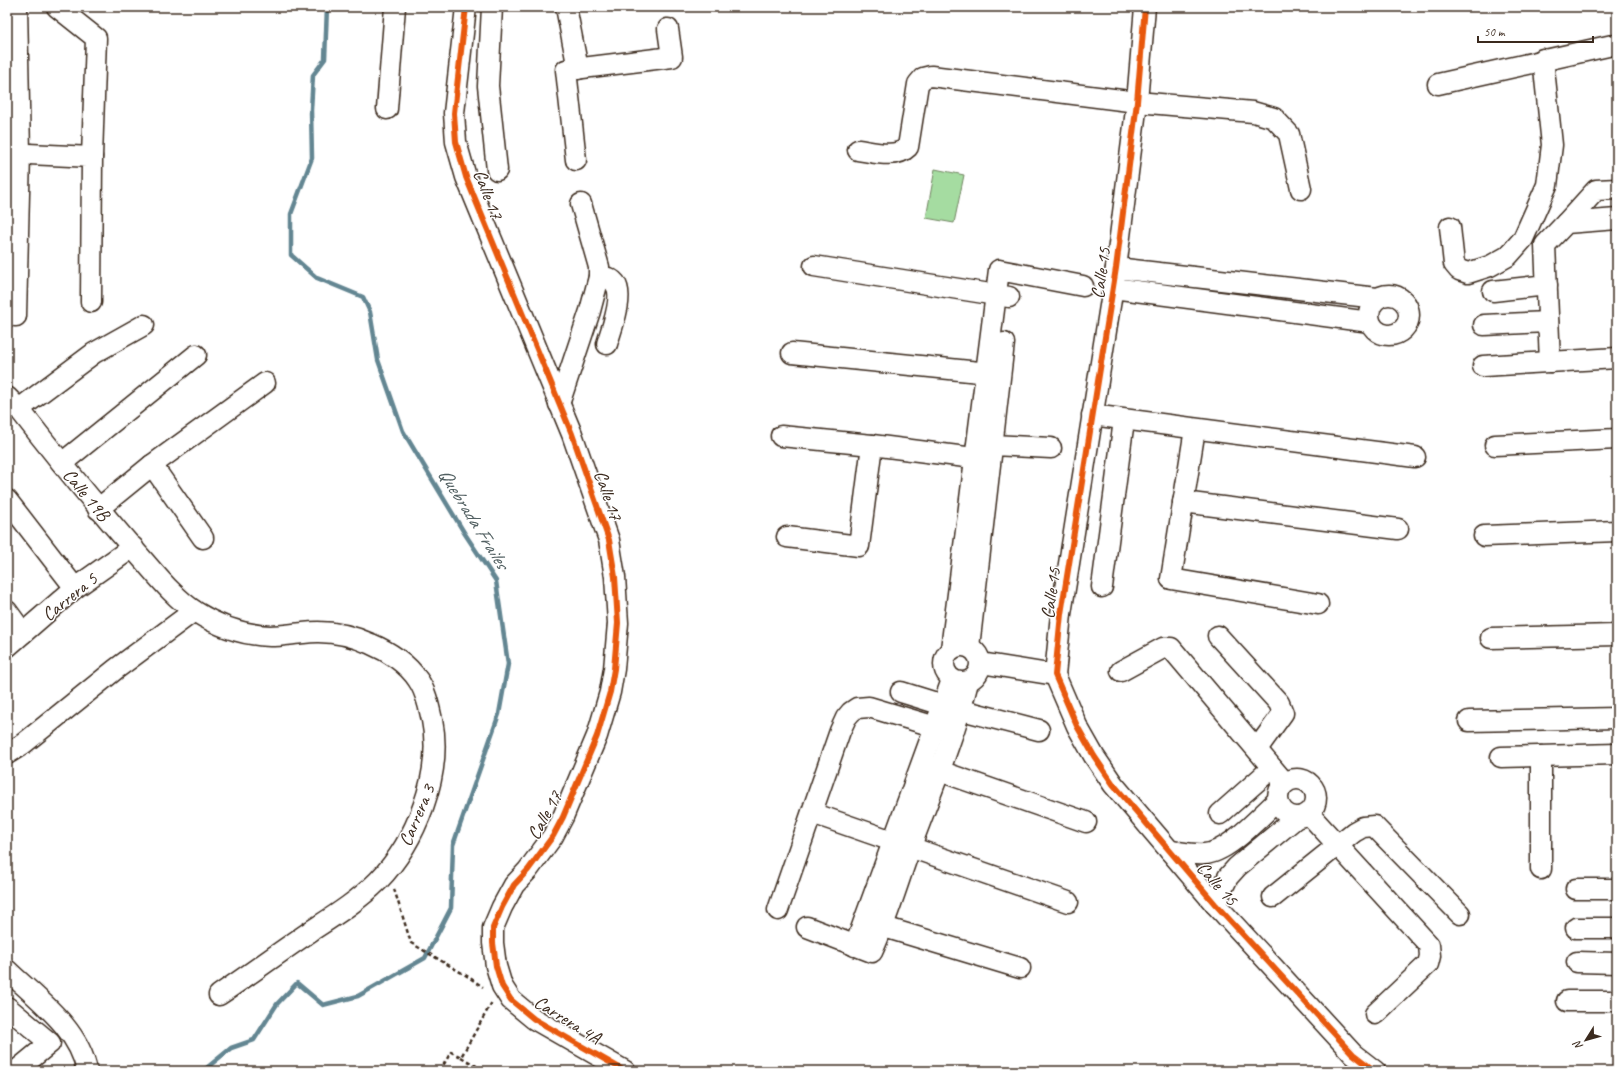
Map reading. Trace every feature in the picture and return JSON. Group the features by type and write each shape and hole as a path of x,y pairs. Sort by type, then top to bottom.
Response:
{"street":[{"path":"12,316 13,153 17,7"},
{"path":"57,7 96,38 92,157 91,302"},
{"path":"387,109 395,7"},
{"name":"Calle 17","path":"466,7 454,113 456,142 466,177 572,434 609,540 615,577 618,623 614,669 610,692 597,736 563,818 553,836 514,885 493,928 493,944 499,991"},
{"path":"492,7 488,86 498,170"},
{"path":"566,7 578,69"},
{"name":"Calle 15","path":"1145,7 1138,102 1116,268 1061,614 1054,675 1077,726 1094,756 1113,784 1215,904 1353,1054 1376,1071"},
{"path":"576,160 566,70 672,57 668,29"},
{"path":"1438,84 1543,59 1617,44"},
{"path":"1450,227 1454,264 1459,270 1468,273 1490,266 1508,256 1523,239 1547,185 1552,145 1543,59"},
{"path":"858,150 896,154 903,153 908,148 918,84 923,78 931,76 1138,102 1253,112 1274,118 1289,134 1300,189"},
{"path":"13,153 92,157"},
{"path":"1550,362 1545,245 1596,190 1617,189"},
{"path":"559,404 590,311 599,277 599,267 581,204"},
{"path":"1566,223 1617,219"},
{"path":"814,266 1003,296"},
{"path":"1116,268 1377,298 1386,295 1396,296 1404,302 1408,311 1408,320 1403,329 1395,334 1385,334 1376,330 1370,322 1369,314 1371,305 1377,298"},
{"path":"1054,675 967,653 944,659 947,676 960,681 977,676 980,670 967,653 993,373 1006,272 1083,286"},
{"path":"599,277 609,278 614,282 620,294 617,311 607,344"},
{"path":"1493,291 1547,285"},
{"path":"1113,288 1370,322"},
{"path":"1484,325 1548,322"},
{"path":"13,403 94,353 144,325"},
{"path":"792,353 993,373"},
{"path":"62,463 196,355"},
{"path":"1483,366 1617,358"},
{"path":"98,509 152,466 265,383"},
{"name":"Calle 19B","path":"13,403 98,509 170,589"},
{"path":"1092,416 1414,456"},
{"path":"1102,587 1124,420"},
{"path":"1195,429 1171,579 1318,604"},
{"path":"781,436 986,455 1051,448"},
{"path":"1495,445 1617,439"},
{"path":"786,537 859,546 872,445"},
{"path":"152,466 203,538"},
{"path":"7,500 75,588"},
{"path":"1183,502 1398,529"},
{"path":"1484,536 1617,531"},
{"name":"Carrera 5","path":"7,647 75,588 133,547"},
{"name":"Carrera 3","path":"170,589 194,611 223,626 255,634 282,635 316,632 331,633 359,639 386,651 408,669 418,680 425,695 433,726 433,774 424,805 401,851 388,869 375,884 353,903 219,995"},
{"path":"7,611 23,633"},
{"path":"7,754 23,744 116,670 194,611"},
{"path":"1491,638 1617,634"},
{"path":"1218,636 1279,704 1283,713 1257,749"},
{"path":"1121,671 1163,648 1171,648 1285,783"},
{"path":"864,949 902,844 940,771 952,707 960,681"},
{"path":"900,692 1039,730"},
{"path":"778,910 840,731 846,718 851,712 857,708 869,707 936,727"},
{"path":"864,949 884,927 921,764 936,727 952,707"},
{"path":"1470,720 1617,718"},
{"path":"1502,758 1617,754"},
{"path":"1541,756 1541,869"},
{"path":"921,764 1086,822"},
{"path":"1220,814 1272,768"},
{"path":"1215,904 1228,877 1238,867 1302,816 1313,809 1316,802 1316,796 1310,784 1304,780 1297,779 1290,780 1285,783 1277,794 1279,808 1284,813 1302,816 1338,846 1429,945 1430,956 1428,964 1374,1014"},
{"path":"1170,851 1205,854 1220,850 1233,841 1277,801"},
{"path":"812,813 1068,902"},
{"path":"1273,896 1354,832 1363,827 1374,826 1460,914"},
{"path":"1576,890 1617,889"},
{"path":"807,927 864,949"},
{"path":"884,927 1020,968"},
{"path":"1576,928 1617,928"},
{"path":"1577,962 1617,963"},
{"path":"7,970 64,1025 84,1058 87,1071"},
{"name":"Carrera 4A","path":"499,991 534,1019 625,1071"},
{"path":"1567,1001 1617,1001"},
{"path":"7,1006 50,1043 16,1071"}],"path":[{"path":"388,869 411,943 467,976 499,991 460,1058"},
{"path":"440,1071 451,1052 485,1071"}],"green space":[{"path":"935,169 964,175 954,223 926,218"}],"waterway":[{"name":"Quebrada Frailes","path":"203,1071 231,1048 254,1040 277,1004 297,983 323,1005 358,996 425,958 451,908 453,845 499,714 508,664 496,581 465,534 403,431 378,360 370,312 363,297 317,278 291,255 291,214 312,158 311,110 313,75 325,59 327,7"}],"cycle path":[{"path":"466,7 454,113 456,142 466,177 572,434 609,540 615,577 618,623 614,669 610,692 597,736 563,817 553,836 528,870 514,885 502,907 493,928 496,966 502,986 511,1000 534,1019 625,1071"},
{"path":"1145,7 1137,102 1116,268 1061,614 1055,675 1077,726 1094,756 1113,784 1215,904 1353,1054 1375,1071"}]}
